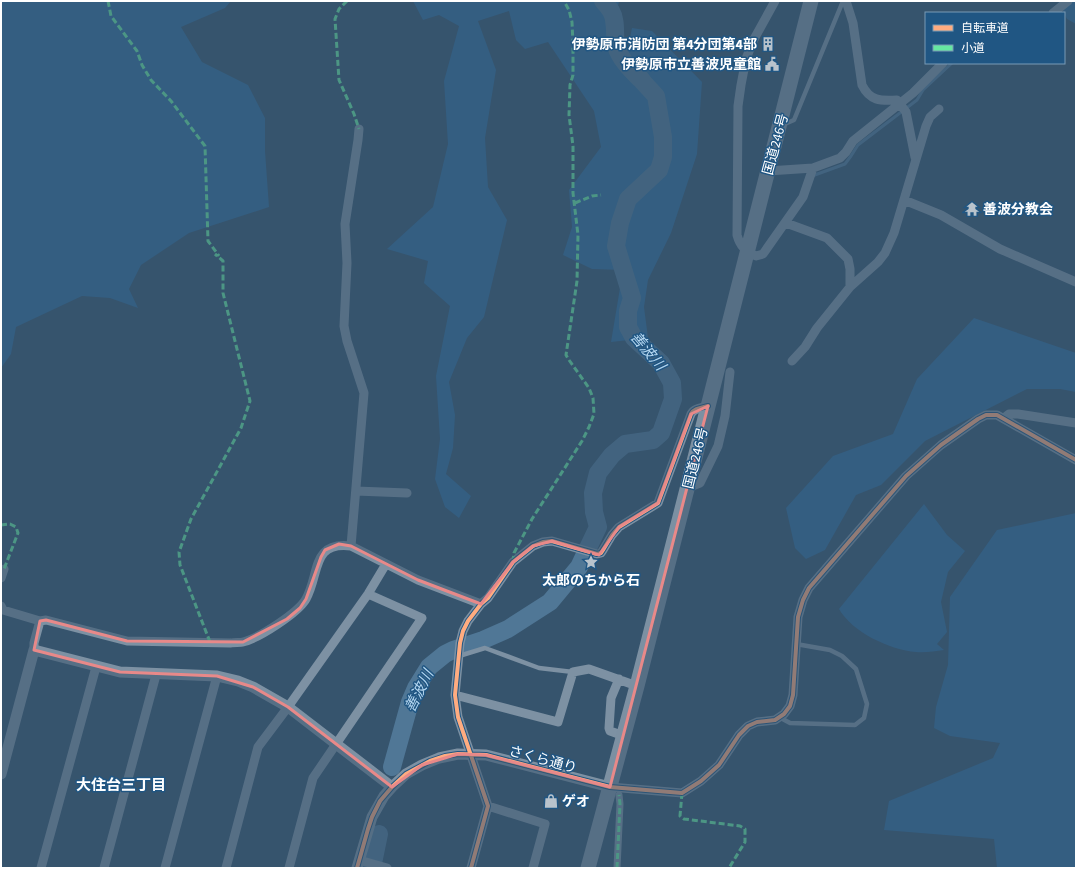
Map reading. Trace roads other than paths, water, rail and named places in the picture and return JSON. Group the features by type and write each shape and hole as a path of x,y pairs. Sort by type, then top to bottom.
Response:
{"highway":[{"name":"国道246号","path":"591,867 614,791 624,736 811,1"}],"street":[{"path":"775,1 753,41 746,59 738,106 737,235 740,244 747,252 756,256 763,254 803,197 813,168"},
{"path":"846,1 853,23 862,85 866,93 874,98 884,101 897,100 906,112 916,160"},
{"path":"1054,12 1068,1"},
{"path":"768,171 813,168 840,158 846,152 853,140 913,93 942,64"},
{"path":"792,362 850,287 878,262 885,253 894,233 926,126 930,117 939,109"},
{"path":"351,546 364,393 347,341 344,326 347,263 345,224 359,129"},
{"path":"904,200 941,215 1000,249 1076,282"},
{"path":"786,223 827,238 848,259 850,268 850,287"},
{"path":"687,488 700,484 718,446 725,416 730,372"},
{"path":"471,868 488,806 458,717 455,695 459,651 463,631 468,621 481,604 488,598 514,562 533,546 543,542 552,541 597,554 601,553 612,534 619,527 658,503 693,410 708,406"},
{"path":"1004,418 1009,414 1018,414 1076,423"},
{"path":"617,868 620,808 614,791 682,793 700,781 719,765 726,757 739,736 748,726 757,722 776,720 790,706 793,695 798,617 803,600 809,588 906,476 941,445 986,415 997,415 1004,418 1076,460"},
{"path":"356,491 407,493"},
{"path":"1,606 3,610 40,621 46,620 127,641 244,642 287,619 300,608 306,599 320,557 325,550 339,544 351,546 418,580 481,604"},
{"path":"226,868 258,746 288,707 368,594 386,564"},
{"path":"1,578 4,569"},
{"path":"289,868 313,778 422,618 368,594"},
{"path":"1,774 34,650 34,643 40,621"},
{"path":"34,650 120,672 156,675 216,676 238,681 254,687 288,707 392,787"},
{"path":"42,868 96,667"},
{"path":"455,695 558,722 573,672 589,669 637,686"},
{"path":"104,868 156,675"},
{"path":"165,868 216,676"},
{"path":"619,679 610,698 609,728 610,731 624,736"},
{"name":"さくら通り","path":"358,864 372,817 380,801 406,774 430,761 452,755 486,755 614,791"},
{"path":"488,806 545,824 533,868"},
{"path":"358,864 387,868"}],"lane":[{"path":"781,121 788,123 794,120 843,1"},
{"path":"779,717 790,722 855,725 864,718 867,704 856,669 842,656 830,650 796,644"},
{"path":"459,651 485,648 539,668 573,672"}],"waterway":[{"name":"善波川","path":"392,767 410,702 416,688 429,667 445,654 453,650 483,640 508,629 550,602 579,567 598,527 594,512 593,493 598,473 612,455 625,444 653,440 661,433 673,399 672,383 661,363 634,338 628,327 628,311 632,298 616,246 620,223 628,199 659,170 663,157 663,137 656,96 620,55 616,46 613,15 603,1"},
{"path":"812,176 845,164 858,145 917,100 923,90 951,64"},
{"name":"善波川","path":"372,868 379,834"}],"place":[{"name":"伊勢原市消防団 第4分団第4部","path":"768,44"},
{"name":"伊勢原市立善波児童館","path":"772,64"},
{"name":"善波分教会","path":"972,209"},
{"name":"太郎のちから石","path":"591,562"},
{"name":"ゲオ","path":"551,801"}],"district":[{"name":"大住台三丁目","path":"121,785"}]}
